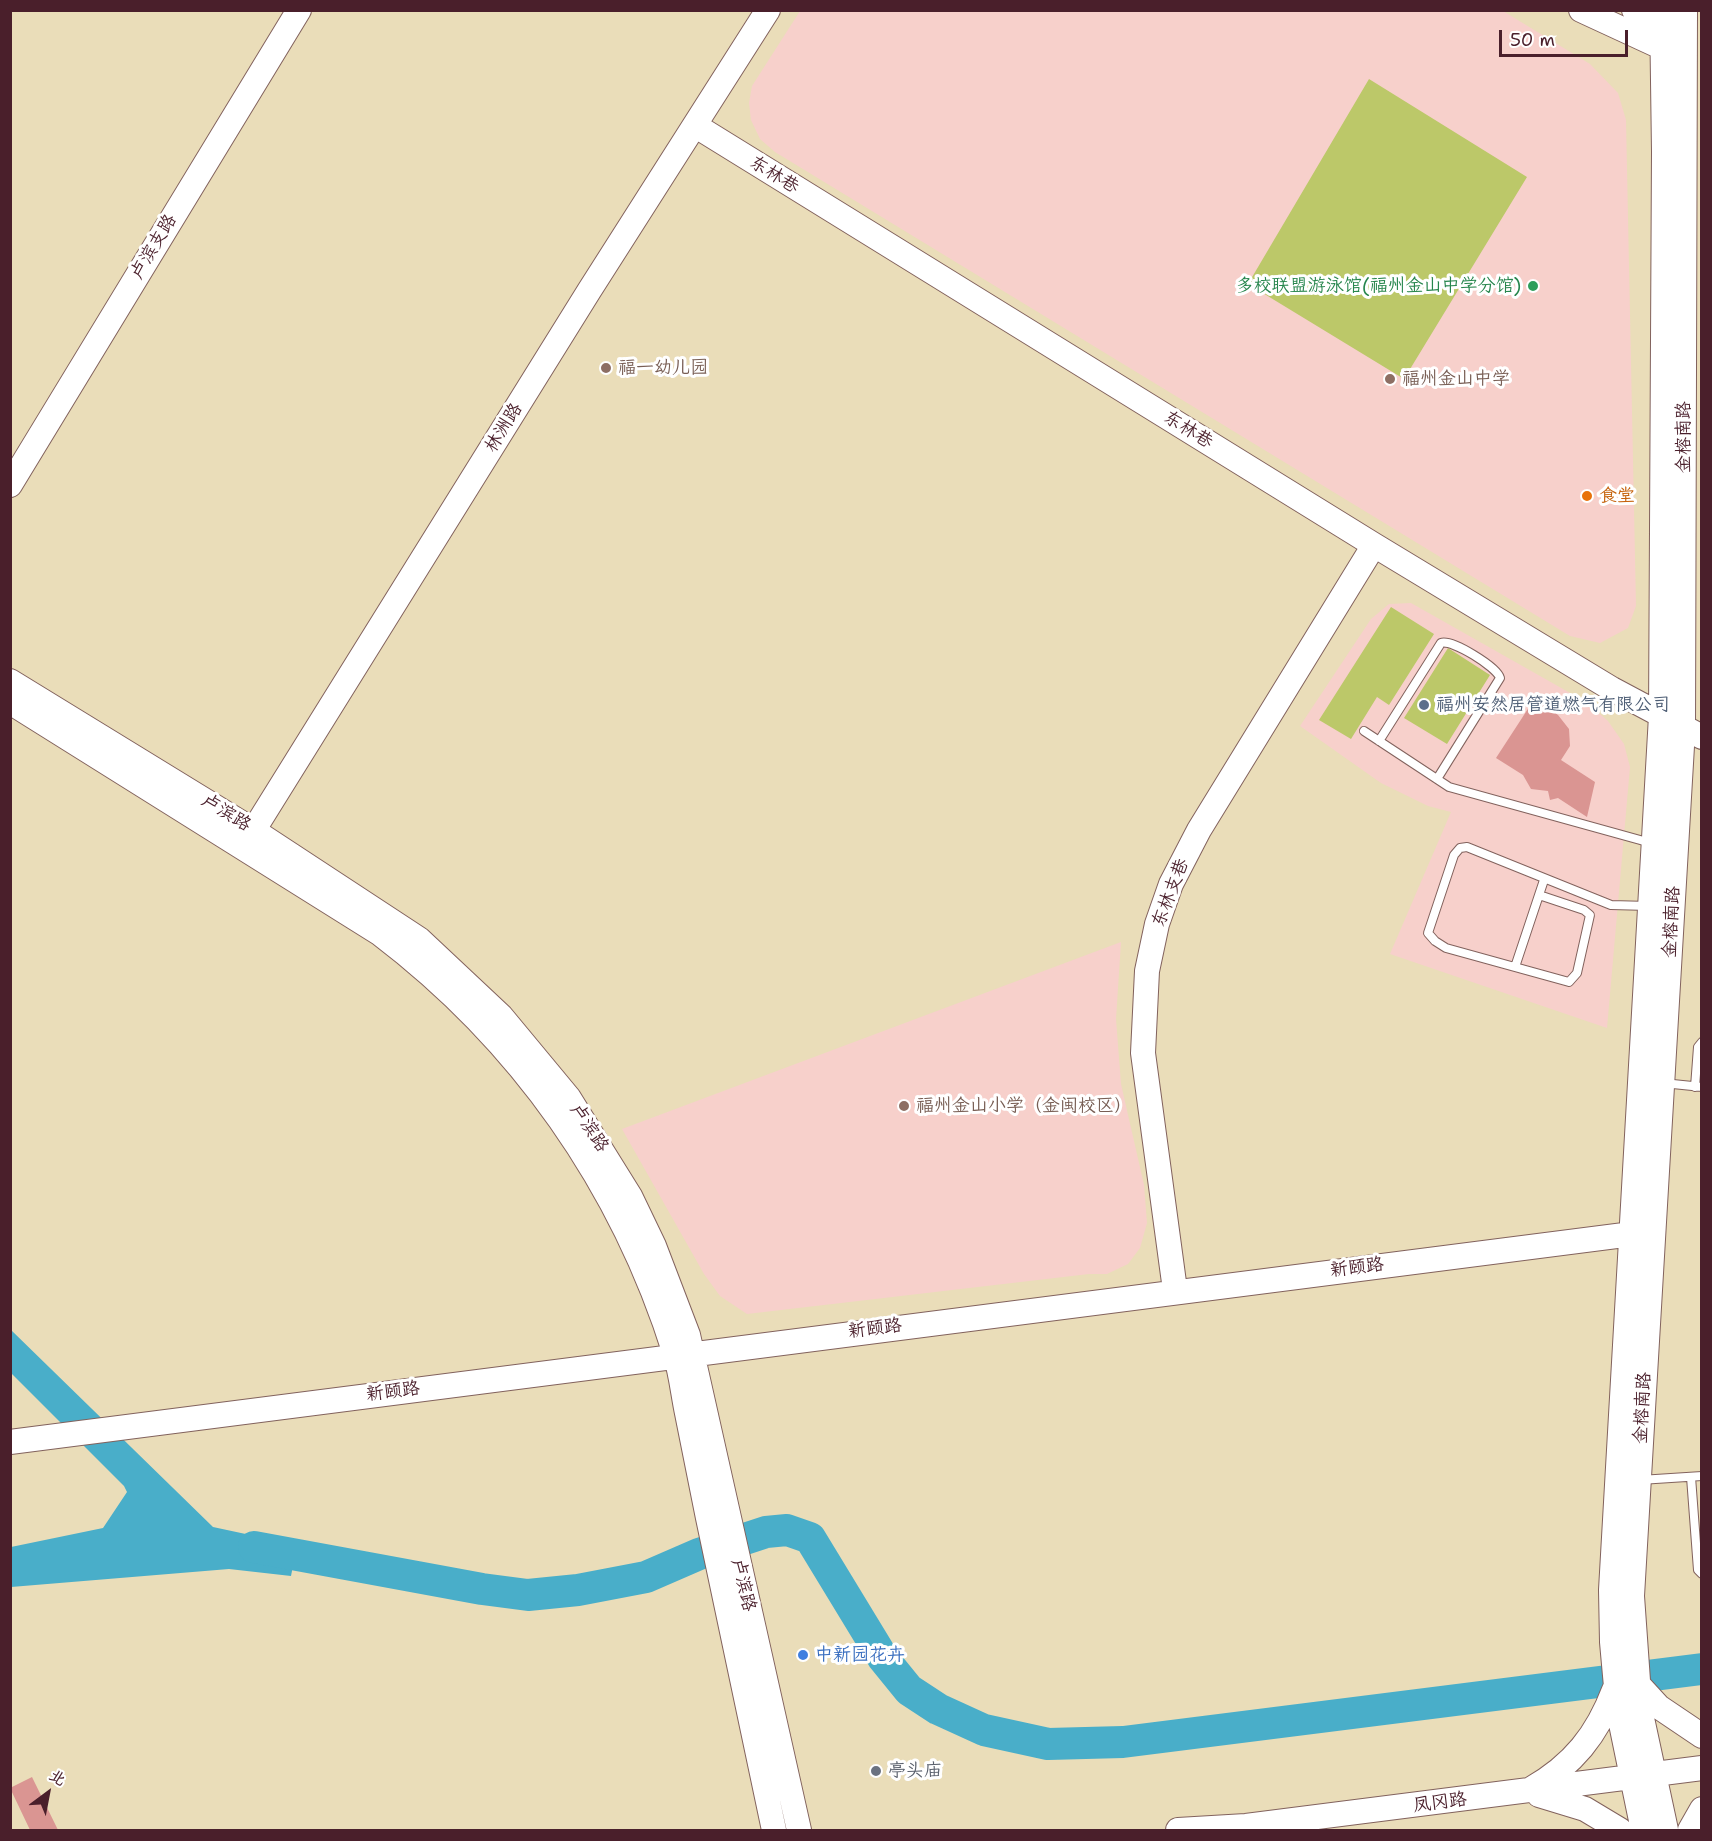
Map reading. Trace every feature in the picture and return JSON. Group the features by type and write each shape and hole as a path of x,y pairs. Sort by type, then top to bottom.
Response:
{"main road":[{"name":"卢滨支路","path":"10,485 299,10"},
{"name":"林洲路","path":"248,838 768,10"},
{"path":"1581,10 1694,61"},
{"path":"1634,10 1691,27"},
{"name":"金榕南路","path":"1643,1830 1643,1777 1629,1709 1622,1640 1611,1590 1661,716 1664,152 1662,17"},
{"name":"金榕南路","path":"1622,1640 1632,1596 1662,1083 1692,733 1694,61 1691,27"},
{"name":"东林巷","path":"696,126 1374,544 1692,733"},
{"name":"东林支巷","path":"1175,1290 1143,1053 1147,971 1157,924 1171,884 1199,830 1374,544"},
{"name":"卢滨路","path":"10,681 248,838 418,939 479,992 546,1066 606,1154 630,1196 666,1276 685,1355 732,1582 799,1830"},
{"path":"10,702 248,838"},
{"name":"新颐路","path":"10,1442 1175,1290 1632,1234"},
{"path":"732,1582 774,1830"},
{"path":"1525,1792 1566,1766 1590,1740 1606,1712 1627,1684 1701,1736"},
{"name":"凤冈路","path":"1178,1830 1246,1826 1701,1768"},
{"name":"金榕南路","path":"1643,1777 1666,1830"},
{"path":"1525,1792 1585,1809 1620,1830"},
{"path":"1690,1830 1701,1809"}],"lane":[{"path":"1379,741 1441,643 1451,642 1494,668 1500,678 1437,779"},
{"path":"1364,731 1449,786 1653,843"},
{"path":"1539,896 1584,910 1590,915 1577,973 1569,982 1446,948 1434,941 1428,933 1454,855 1460,848 1467,848 1611,905 1650,906"},
{"path":"1515,967 1544,880"},
{"path":"1662,1083 1698,1087 1698,1047 1701,1042"},
{"path":"1639,1480 1701,1476"},
{"path":"1691,1477 1698,1570 1701,1574"}],"shaded area":[{"name":"福州金山中学","path":"800,11 1503,11 1590,64 1618,93 1626,120 1636,606 1628,628 1600,643 1570,636 775,152 760,139 751,120 749,103 752,86"},
{"path":"1411,603 1586,702 1608,721 1624,744 1630,767 1607,1028 1390,954 1451,812 1428,806 1381,783 1300,726 1371,619 1389,604"},
{"name":"福州金山小学（金闽校区）","path":"1121,942 1116,1019 1121,1084 1144,1185 1147,1223 1140,1248 1128,1264 1107,1274 1089,1274 747,1314 720,1296 704,1274 622,1129"}],"green space":[{"path":"1369,79 1527,177 1404,379 1248,284"},
{"path":"1391,607 1434,634 1389,705 1377,697 1351,739 1319,720"},
{"path":"1448,648 1490,675 1447,744 1404,718"}],"water":[{"path":"10,1329 213,1527 297,1545 291,1576 229,1569 11,1587 11,1547 103,1528 127,1492 124,1486 11,1373"}],"building":[{"path":"1535,698 1558,715 1569,729 1570,746 1561,760 1595,782 1587,817 1558,798 1550,800 1548,791 1531,789 1523,775 1496,758"},
{"path":"32,1777 58,1830 30,1830 10,1788"}],"waterway":[{"path":"254,1547 482,1589 528,1595 578,1590 646,1577 699,1554 766,1532 787,1530 810,1538 883,1658 909,1690 938,1709 984,1730 1048,1744 1123,1742 1702,1669"}],"place":[{"name":"多校联盟游泳馆(福州金山中学分馆)","path":"1533,286"},
{"name":"福一幼儿园","path":"606,368"},
{"name":"福州金山中学","path":"1390,379"},
{"name":"食堂","path":"1587,496"},
{"name":"福州安然居管道燃气有限公司","path":"1424,705"},
{"name":"福州金山小学（金闽校区）","path":"904,1106"},
{"name":"中新园花卉","path":"803,1655"},
{"name":"亭头庙","path":"876,1771"}]}
